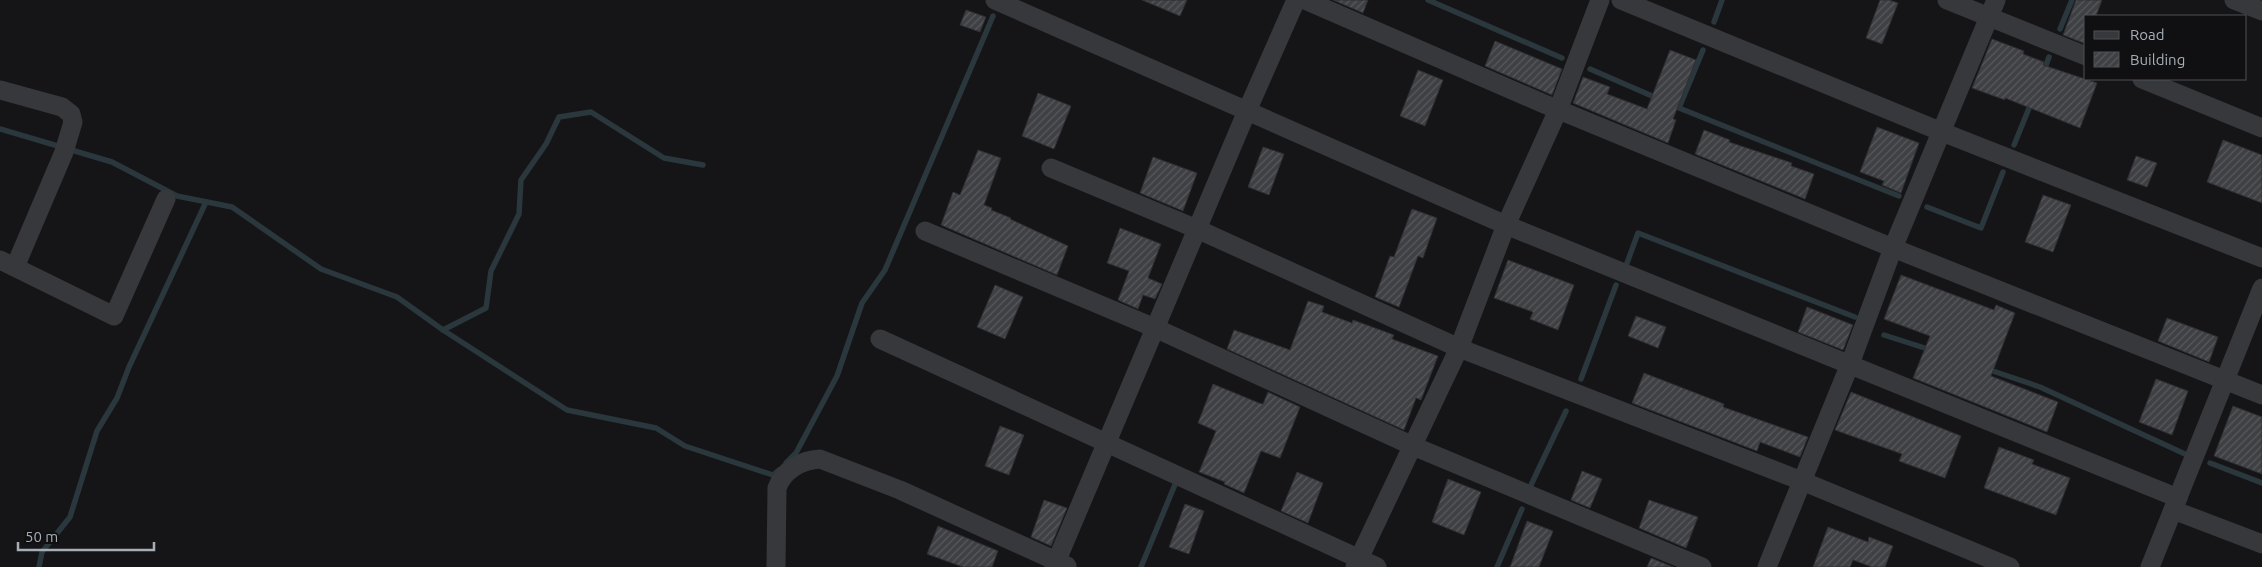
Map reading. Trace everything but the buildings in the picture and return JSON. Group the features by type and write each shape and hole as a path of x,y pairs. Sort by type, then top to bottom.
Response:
{"street":[{"path":"995,0 1506,225 1850,364 2175,504 2262,544"},
{"path":"776,567 777,488 780,479 807,460 820,459 900,490 1060,565 1107,442 1296,0"},
{"path":"1305,0 1558,110 1894,248 2262,395"},
{"path":"1357,563 1459,348 1506,225 1558,110 1600,0"},
{"path":"1621,0 1942,132 2262,258"},
{"path":"1947,0 1992,8 2084,55"},
{"path":"2234,0 2262,11"},
{"path":"1768,567 1850,364 1894,248 1992,8"},
{"path":"2144,80 2262,128"},
{"path":"0,90 62,107 71,114 73,122 66,144 7,263 114,316 166,199"},
{"path":"1051,168 1197,229 1459,348 1802,481 2010,567"},
{"path":"925,231 1155,328 1413,446 1702,567"},
{"path":"2150,567 2262,288"},
{"path":"880,339 1107,442 1357,563 1377,567"}],"waterway":[{"path":"1428,0 1562,58"},
{"path":"1714,22 1722,0"},
{"path":"2060,29 2072,0"},
{"path":"786,463 796,453 837,376 862,303 885,270 993,16"},
{"path":"1703,50 1679,108 1899,196"},
{"path":"2044,71 2049,57"},
{"path":"1590,69 1659,99"},
{"path":"2014,145 2032,101"},
{"path":"443,330 486,308 491,271 519,214 521,180 546,144 559,117 591,112 664,158 703,165"},
{"path":"0,129 112,162 177,196 232,207 321,269 397,297 443,330 567,410 656,428 685,446 773,475 779,470"},
{"path":"1927,207 1981,228 2003,172"},
{"path":"39,567 42,552 70,517 97,431 117,398 129,367 206,202"},
{"path":"1627,263 1638,233 1855,317"},
{"path":"1581,379 1616,285"},
{"path":"1884,335 1931,350"},
{"path":"1987,369 2040,387 2185,454"},
{"path":"1531,485 1566,411"},
{"path":"2210,463 2262,483"},
{"path":"1141,567 1176,482"},
{"path":"1497,567 1522,509"}]}
